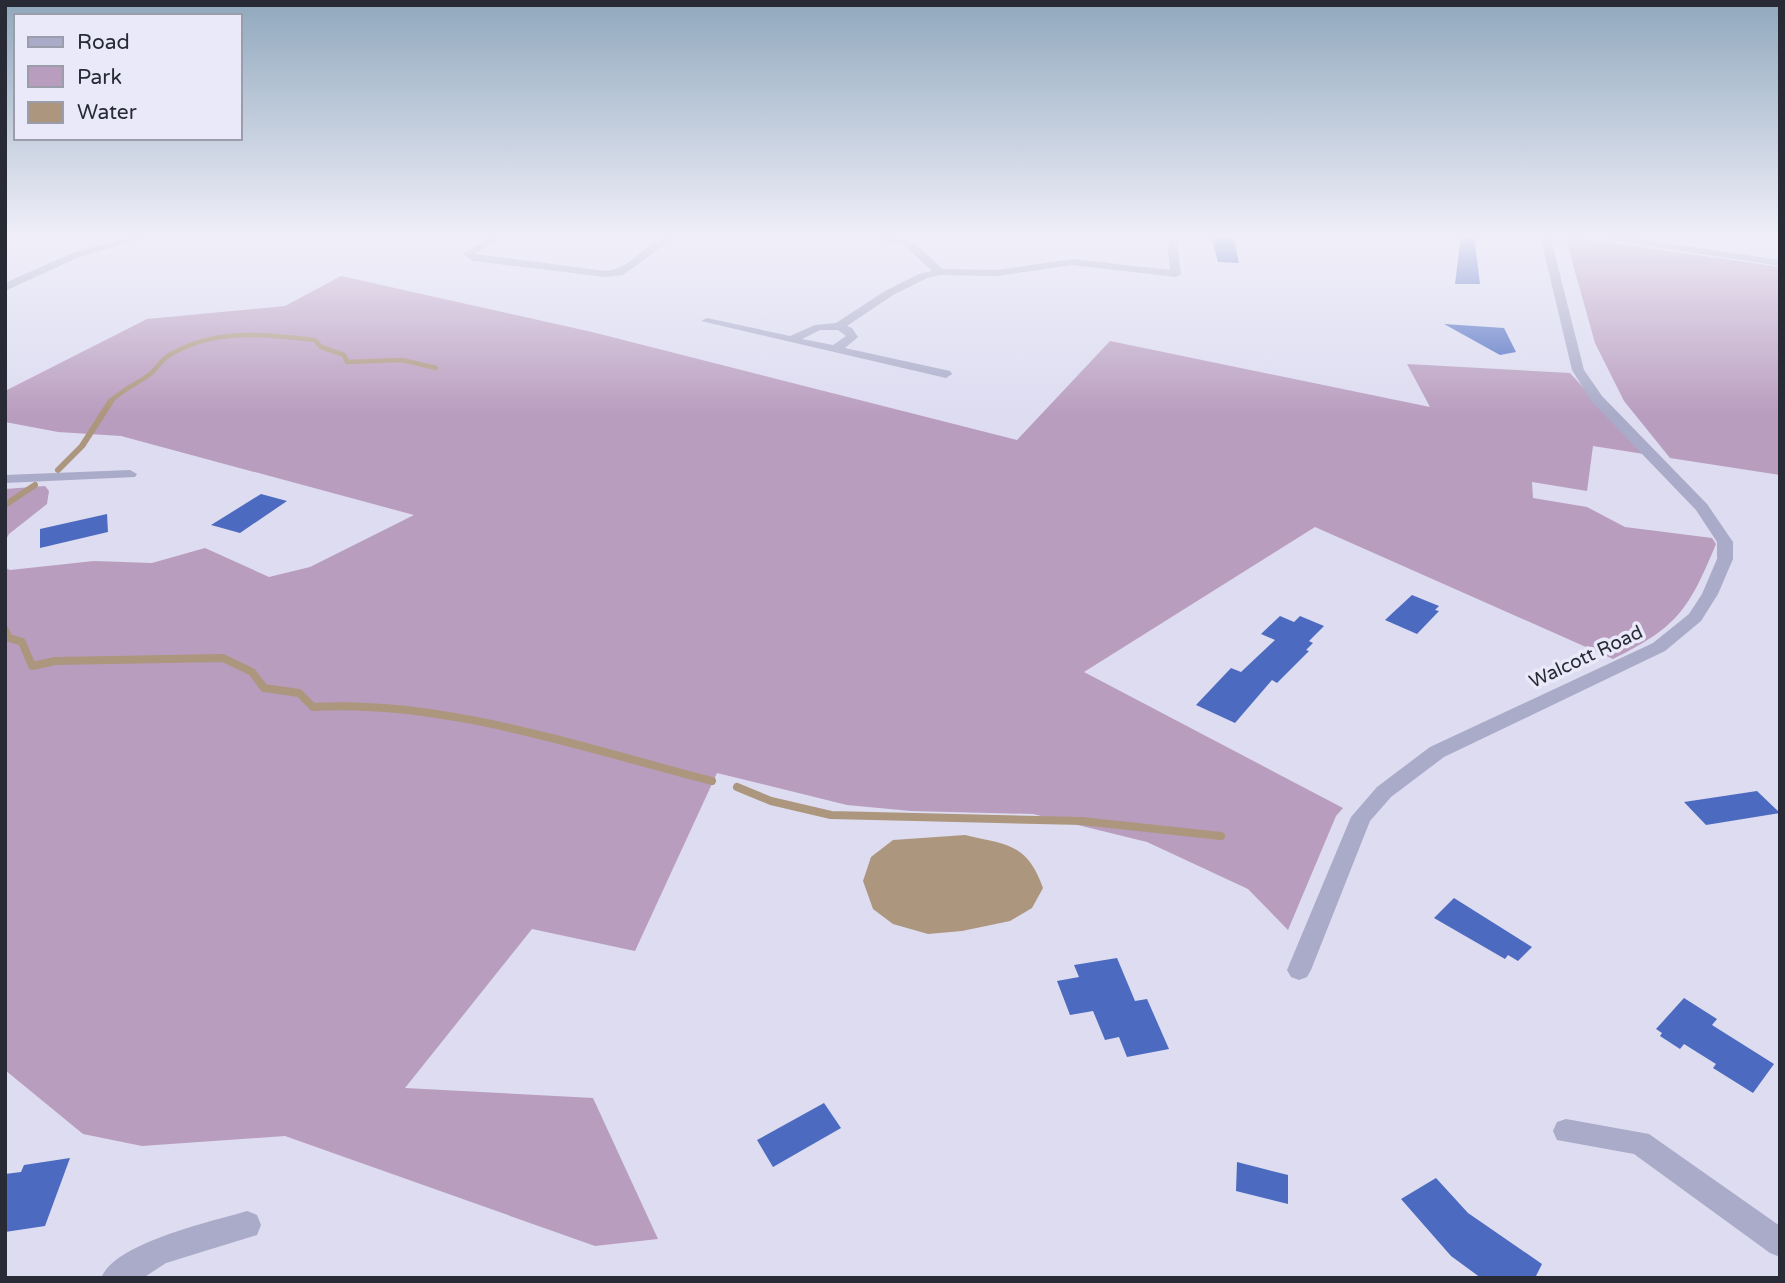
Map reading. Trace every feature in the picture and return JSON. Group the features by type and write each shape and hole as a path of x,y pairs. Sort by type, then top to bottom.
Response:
{"street":[{"path":"838,327 886,295"},
{"name":"Walcott Road","path":"1299,970 1361,817 1384,792 1437,752 1659,647 1695,617 1710,594 1725,559 1725,542 1702,507 1597,399 1578,370 1560,295"},
{"path":"706,321 946,374"},
{"path":"792,340 816,327 848,330 852,337 835,350"},
{"path":"5,479 130,474"},
{"path":"1566,1131 1640,1143 1780,1243"},
{"path":"116,1278 159,1251 247,1225"}],"green space":[{"path":"306,295 426,295 592,332 1017,440 1110,341 1430,407 1407,364 1570,373 1644,454 1593,446 1587,491 1532,482 1533,498 1587,507 1625,527 1712,538 1716,544 1698,585 1679,614 1653,637 1613,659 1315,527 1084,672 1343,808 1336,816 1288,930 1248,889 1147,842 1033,814 911,811 847,805 717,773 635,951 532,929 405,1088 593,1098 658,1239 595,1246 285,1136 142,1146 83,1134 5,1070 5,568 10,570 94,561 152,563 205,548 269,577 310,567 414,515 121,436 58,432 5,422 5,391 147,319 285,306"},
{"path":"1582,295 1780,295 1780,475 1670,458 1624,401 1595,343"},
{"path":"45,486 49,491 47,504 9,534 5,541 5,489"}],"water":[{"path":"965,835 1014,848 1030,862 1043,888 1032,908 1010,921 962,931 928,934 893,924 873,909 863,881 871,857 893,840"}],"building":[{"path":"1444,324 1504,328 1516,352 1500,355"},
{"path":"261,494 287,501 240,533 211,525"},
{"path":"107,514 108,532 40,548 40,529"},
{"path":"1412,595 1439,606 1435,610 1439,611 1417,634 1385,620"},
{"path":"1280,616 1294,622 1300,616 1324,626 1309,641 1313,643 1306,650 1309,651 1277,683 1272,680 1235,723 1196,705 1231,668 1241,672 1275,640 1261,634"},
{"path":"1757,791 1780,813 1706,825 1684,802"},
{"path":"1454,898 1532,947 1518,961 1508,955 1505,959 1434,918"},
{"path":"1117,958 1135,1001 1147,999 1169,1049 1127,1057 1119,1037 1105,1040 1093,1011 1070,1015 1057,981 1079,977 1074,965"},
{"path":"1684,998 1717,1019 1712,1025 1774,1064 1753,1093 1713,1068 1716,1064 1684,1044 1680,1049 1660,1036 1662,1033 1656,1029"},
{"path":"824,1103 841,1128 773,1167 757,1140"},
{"path":"70,1158 45,1226 5,1232 5,1174 21,1172 24,1165"},
{"path":"1237,1162 1288,1175 1288,1204 1236,1191"},
{"path":"1436,1178 1468,1213 1542,1264 1535,1278 1481,1278 1451,1256 1401,1199"}],"waterway":[{"path":"111,402 149,375 168,356 185,347 240,335 315,340 321,347 344,355 347,362 402,360 436,368"},
{"path":"58,470 82,446 111,402"},
{"path":"5,505 35,485"},
{"path":"5,630 9,638 22,642 32,666 55,661 223,658 252,672 264,688 299,693 313,707 363,707 464,718 565,741 712,781"},
{"path":"737,787 771,801 831,815 1082,821 1221,836"}]}
